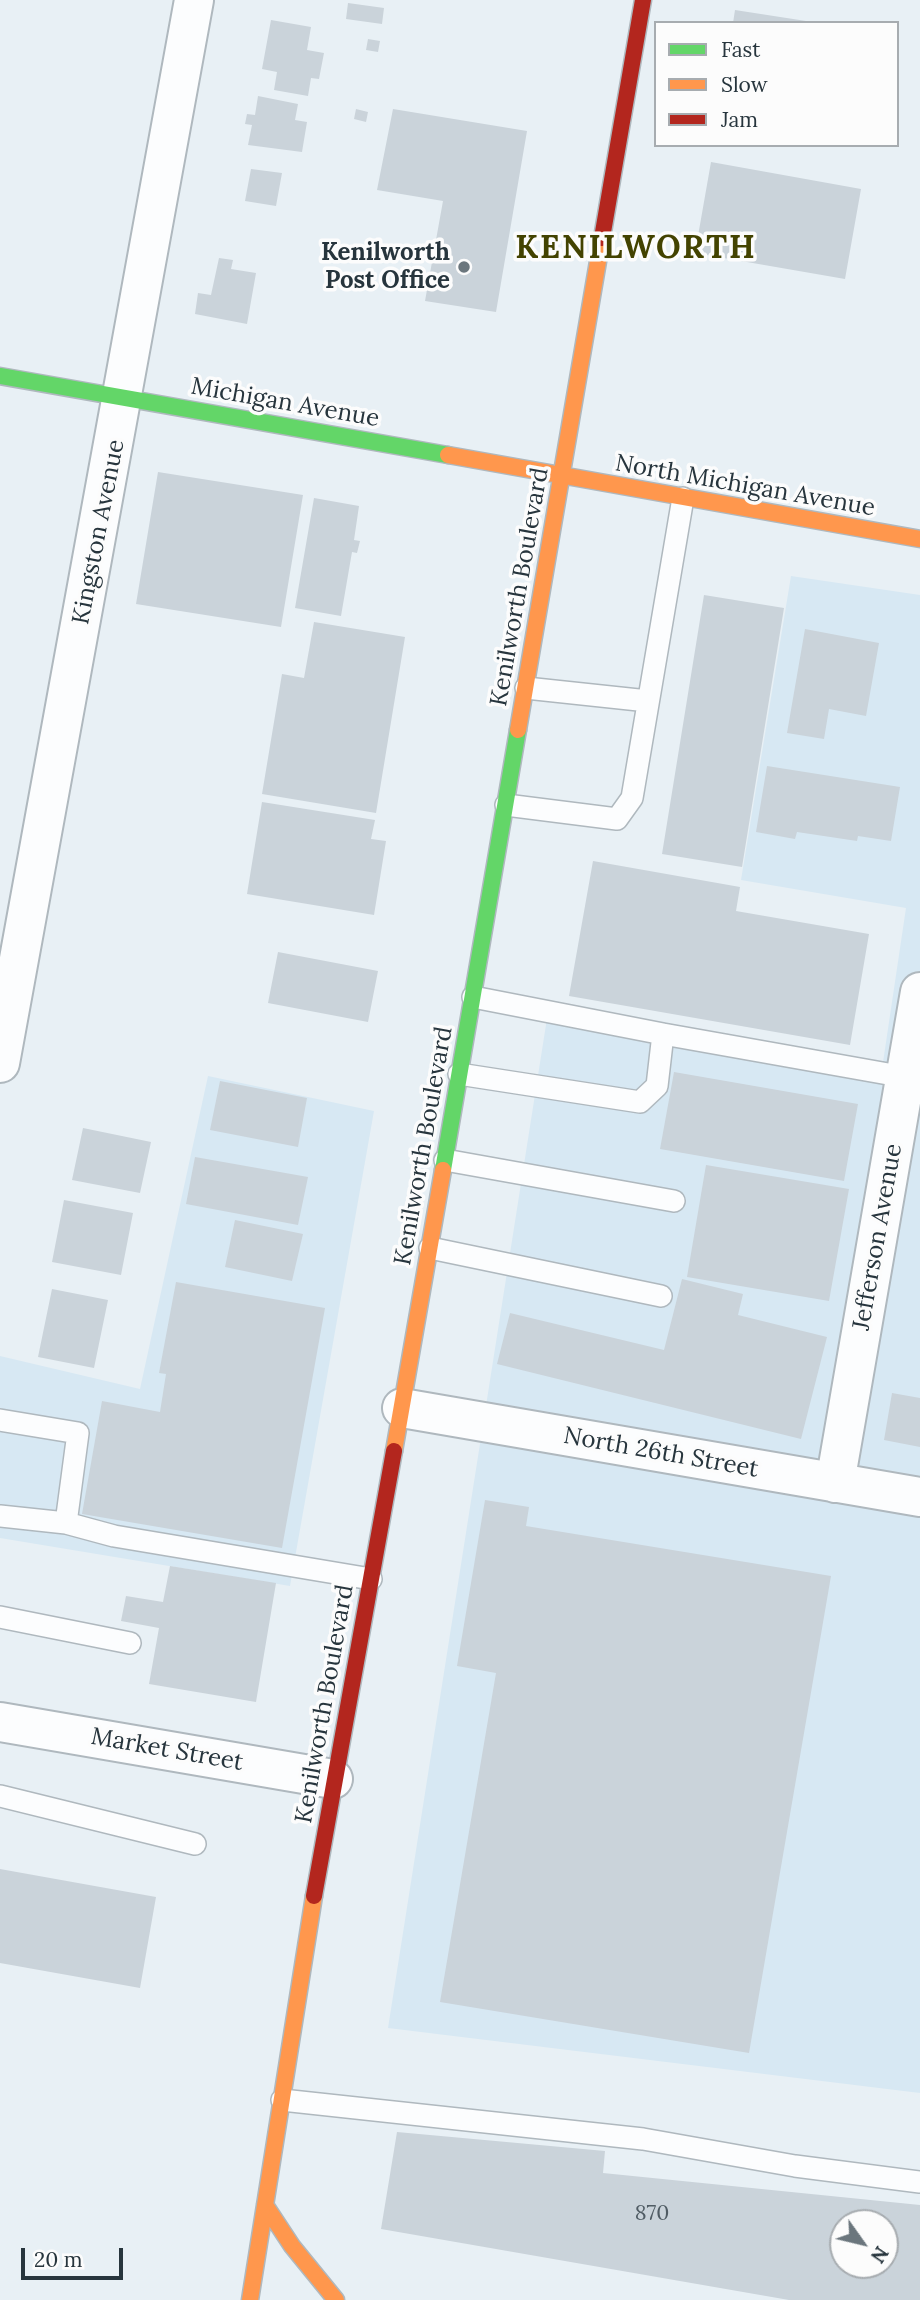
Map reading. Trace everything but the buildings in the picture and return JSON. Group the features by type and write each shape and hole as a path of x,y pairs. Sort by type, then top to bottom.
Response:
{"main road":[{"name":"Kenilworth Boulevard","path":"250,2300 333,1779 430,1248 643,0"},
{"name":"Michigan Avenue","path":"0,376 562,476"},
{"name":"North Michigan Avenue","path":"562,476 920,540"},
{"path":"265,2205 292,2246 336,2300"}],"street":[{"name":"Kingston Avenue","path":"0,1063 124,398 194,0"},
{"name":"Jefferson Avenue","path":"835,1483 920,992"},
{"name":"North 26th Street","path":"402,1408 920,1497"},
{"name":"Market Street","path":"0,1722 333,1779"}],"lane":[{"path":"506,805 617,820 632,798 683,498"},
{"path":"526,688 648,701"},
{"path":"473,997 905,1077"},
{"path":"459,1074 640,1102 657,1086 663,1034"},
{"path":"444,1160 674,1201"},
{"path":"430,1248 661,1296"},
{"path":"0,1420 78,1433 66,1523"},
{"path":"0,1516 66,1523 114,1536 371,1578"},
{"path":"0,1617 130,1643"},
{"path":"0,1796 195,1844"},
{"path":"282,2100 643,2139 795,2166 920,2182"}],"shaded area":[{"path":"791,576 920,595 920,2093 388,2028 548,1012 882,1069 906,908 741,880"},
{"path":"208,1076 374,1111 290,1586 0,1538 0,1356 140,1389"}],"traffic: fast":[{"path":"0,376 448,455"},
{"path":"443,1170 518,730"}],"traffic: slow":[{"path":"518,730 602,238"},
{"path":"448,455 920,539"},
{"path":"394,1451 443,1170"},
{"path":"250,2300 314,1896"},
{"path":"265,2205 292,2246 336,2300"}],"traffic: jam":[{"path":"602,238 643,0"},
{"path":"314,1896 394,1451"}],"place":[{"name":"Kenilworth Post Office","path":"464,267"}],"district":[{"name":"KENILWORTH","path":"636,249"}]}
